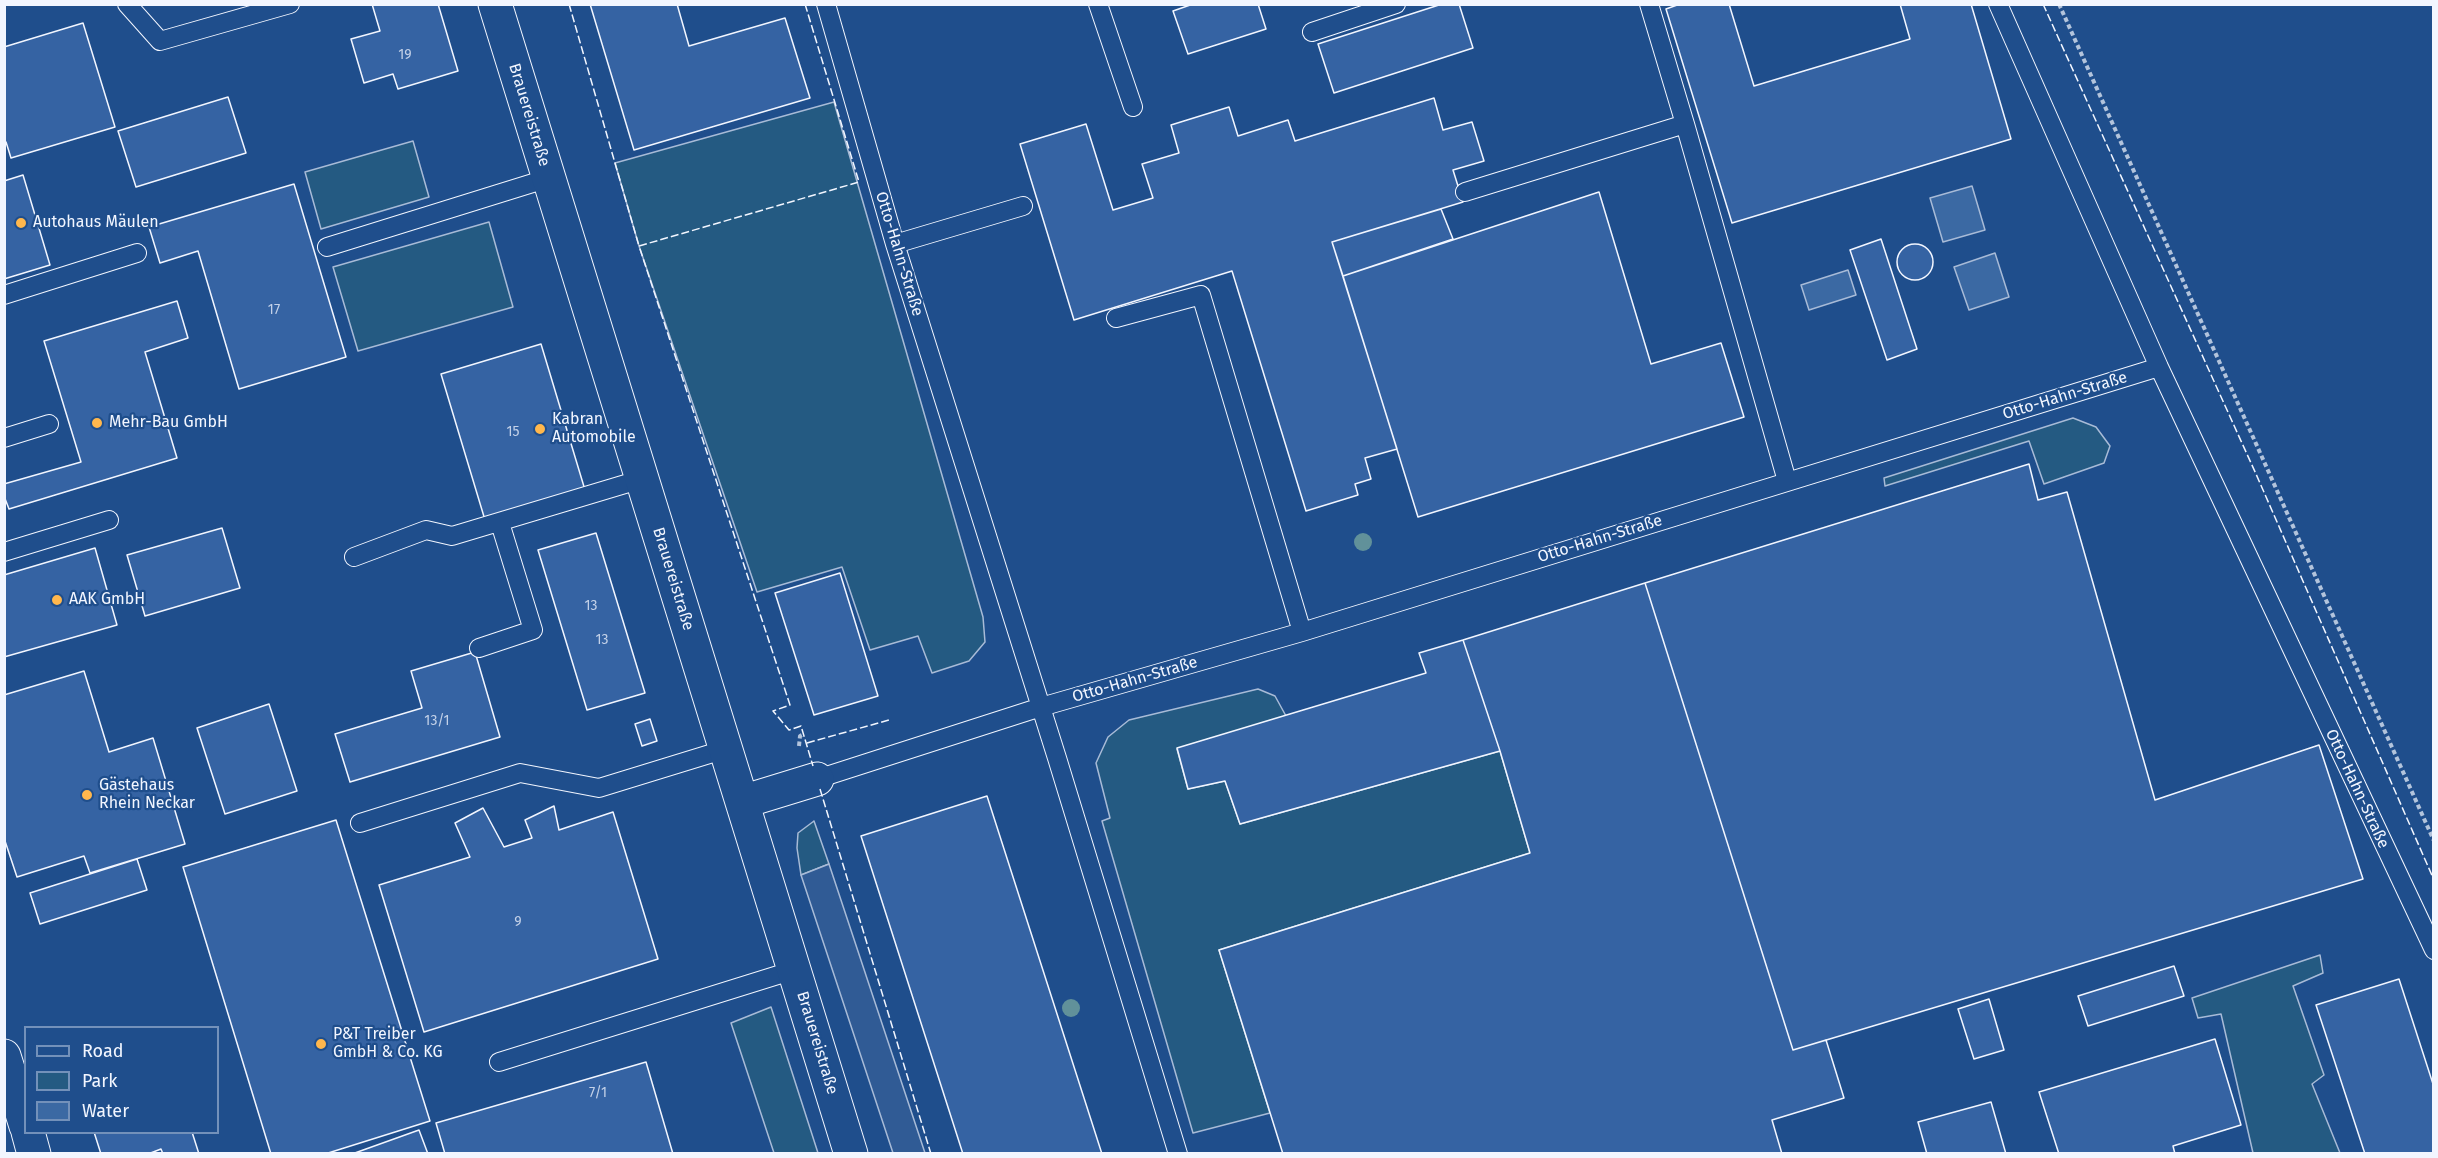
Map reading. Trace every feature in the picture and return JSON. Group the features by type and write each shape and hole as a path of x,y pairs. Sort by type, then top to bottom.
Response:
{"street":[{"name":"Brauereistraße","path":"495,4 851,1154"},
{"name":"Otto-Hahn-Straße","path":"742,802 817,779"},
{"path":"4,1056 24,1120"},
{"path":"28,1134 34,1154"}],"lane":[{"path":"127,4 160,41 290,4"},
{"name":"Otto-Hahn-Straße","path":"826,4 895,244 1041,707"},
{"path":"1098,4 1133,107"},
{"path":"1312,32 1396,4"},
{"path":"1649,4 1787,481"},
{"name":"Otto-Hahn-Straße","path":"1998,4 2159,367 2433,950"},
{"path":"1465,192 1685,124"},
{"path":"327,248 549,178"},
{"path":"895,244 1023,206"},
{"path":"4,295 138,253"},
{"path":"1116,318 1201,295 1302,632"},
{"name":"Otto-Hahn-Straße","path":"817,779 1041,707 1302,632 2159,367"},
{"path":"4,438 49,424"},
{"path":"354,557 426,530 452,536 642,479"},
{"path":"4,552 109,520"},
{"path":"479,648 532,630 500,523"},
{"path":"1041,707 1178,1154"},
{"path":"360,823 520,773 599,788 726,749"},
{"path":"499,1062 794,970"}],"path":[{"path":"2059,4 2433,841"}],"green space":[{"path":"834,102 983,617 985,642 969,661 932,673 918,636 870,650 842,567 757,592 639,246 615,163"},
{"path":"413,141 429,197 321,229 305,172"},
{"path":"489,222 513,307 358,351 333,267"},
{"path":"2073,418 2096,427 2110,446 2104,463 2044,484 2029,441 1885,486 1884,478"},
{"path":"1258,689 1275,696 1286,716 1177,749 1188,789 1225,781 1240,824 1500,751 1530,853 1219,950 1270,1113 1193,1133 1102,821 1110,818 1096,763 1108,737 1129,720"},
{"path":"814,821 829,864 801,875 797,848 798,833"},
{"path":"2320,955 2323,973 2293,986 2324,1075 2312,1084 2340,1153 2253,1153 2221,1014 2198,1018 2192,998"},
{"path":"771,1007 818,1153 774,1153 731,1023"}],"shaded area":[{"path":"829,864 925,1153 893,1153 801,875"}],"water":[{"path":"1972,186 1985,230 1943,242 1930,198"},
{"path":"1995,253 2009,297 1969,310 1954,267"},
{"path":"1848,270 1856,295 1809,310 1801,285"}],"building":[{"path":"372,4 438,4 458,71 398,89 393,74 364,83 351,39 380,31"},
{"path":"590,4 677,4 689,46 785,18 810,98 634,150"},
{"path":"1193,4 1258,4 1266,29 1188,54 1173,11"},
{"path":"1442,4 1459,4 1473,48 1334,93 1318,44"},
{"path":"1680,4 1729,4 1754,86 1910,39 1900,4 1971,4 2011,139 1732,223 1666,9"},
{"path":"83,23 115,127 11,158 6,142 4,143 4,47"},
{"path":"228,97 246,153 136,187 118,131"},
{"path":"1434,98 1443,130 1472,122 1484,161 1453,170 1463,202 1332,242 1397,449 1365,458 1371,479 1355,484 1358,495 1306,511 1232,271 1074,320 1020,144 1086,124 1113,210 1153,198 1142,164 1179,153 1171,125 1229,107 1238,136 1288,120 1295,141"},
{"name":"Autohaus Mäulen","path":"23,175 50,265 4,279 4,181"},
{"path":"294,184 346,357 239,389 198,251 160,263 149,227"},
{"path":"1599,192 1651,364 1721,343 1744,417 1418,517 1343,276"},
{"path":"1441,209 1453,239 1343,276 1332,242"},
{"path":"1881,239 1917,349 1887,360 1850,250"},
{"path":"1915,244 1928,249 1933,262 1928,275 1915,280 1902,275 1897,262 1902,249"},
{"path":"177,301 188,338 145,352 177,458 9,509 4,496 4,484 81,462 44,341"},
{"path":"541,344 585,490 485,520 441,374"},
{"path":"2029,464 2038,500 2067,492 2155,800 2319,745 2363,879 1793,1050 1645,583"},
{"path":"222,528 240,588 145,616 127,555"},
{"path":"596,533 645,693 587,710 538,550"},
{"name":"AAK GmbH","path":"95,548 117,625 4,657 4,575"},
{"path":"840,573 878,696 814,715 775,593"},
{"path":"1645,583 1793,1050 1826,1040 1844,1098 1772,1120 1782,1154 1283,1154 1219,950 1530,853 1500,751 1463,640"},
{"path":"1463,640 1500,751 1240,824 1225,781 1188,789 1177,748 1426,673 1419,653"},
{"path":"475,652 500,737 350,782 335,734 422,708 411,671"},
{"name":"Gästehaus Rhein Neckar","path":"84,671 109,752 153,738 185,844 90,873 84,856 17,877 4,838 4,695"},
{"path":"269,704 297,791 225,814 197,728"},
{"path":"650,719 657,741 642,746 635,724"},
{"path":"987,796 1102,1154 963,1154 861,836"},
{"path":"554,806 559,830 613,812 658,959 424,1032 379,885 470,857 455,823 483,808 504,847 532,838 525,820"},
{"name":"P&T Treiber GmbH & Co. KG","path":"336,820 430,1121 325,1154 271,1154 183,867"},
{"path":"137,859 147,890 40,924 30,893"},
{"path":"2174,966 2184,996 2088,1026 2078,996"},
{"path":"2399,979 2434,1087 2434,1154 2365,1154 2316,1005"},
{"path":"1989,999 2004,1050 1974,1059 1958,1009"},
{"path":"2215,1039 2241,1125 2173,1146 2175,1154 2059,1154 2039,1092"},
{"path":"646,1062 673,1154 445,1154 436,1123"},
{"path":"1991,1102 2006,1154 1927,1154 1918,1122"},
{"path":"419,1130 428,1154 352,1154"},
{"path":"95,1134 193,1134 199,1154 163,1154 161,1149 148,1154 101,1154"}],"fence":[{"path":"569,4 639,246"},
{"path":"805,4 859,182 639,246 790,705 773,711 789,730 801,726 813,766"},
{"path":"2043,4 2256,474 2434,880"},
{"path":"807,743 889,720"},
{"path":"820,789 931,1154"}],"place":[{"name":"Autohaus Mäulen","path":"21,223"},
{"name":"Mehr-Bau GmbH","path":"97,423"},
{"name":"Kabran Automobile","path":"540,429"},
{"name":"AAK GmbH","path":"57,600"},
{"name":"Gästehaus Rhein Neckar","path":"87,795"},
{"name":"P&T Treiber GmbH & Co. KG","path":"321,1044"}]}
